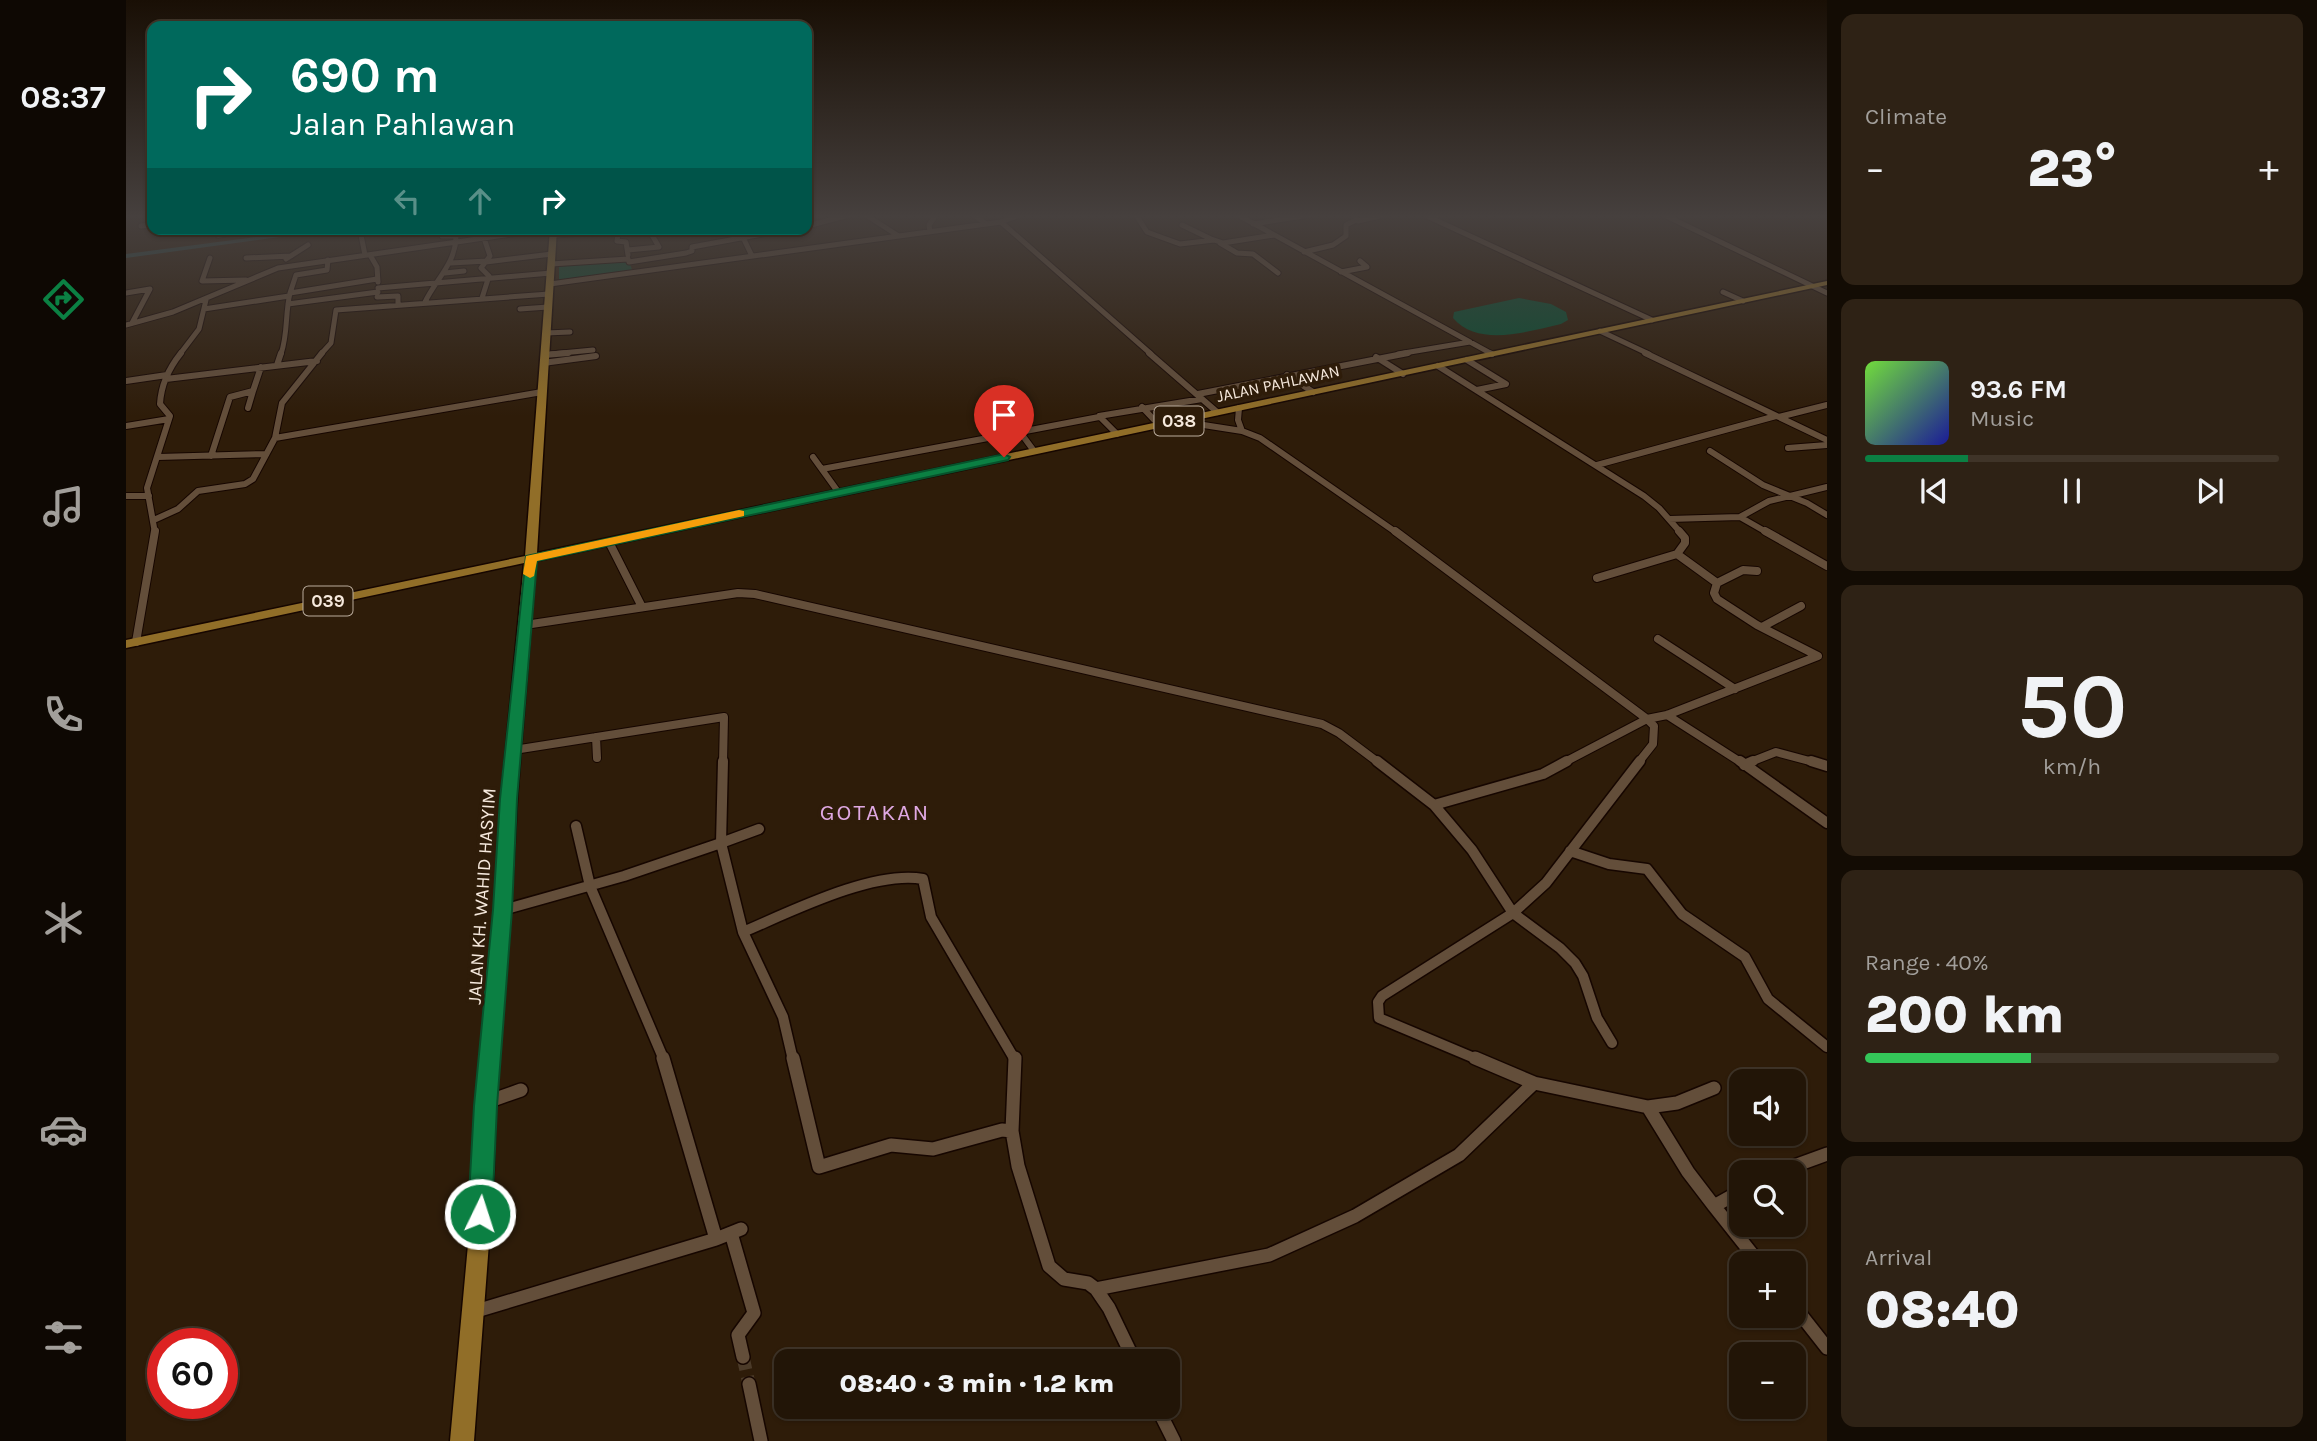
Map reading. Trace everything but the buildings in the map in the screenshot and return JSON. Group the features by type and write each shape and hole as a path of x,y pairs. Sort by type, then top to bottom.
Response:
{"main road":[{"name":"JALAN KH. WAHID HASYIM","path":"462,1441 471,1312 492,1100 516,907 525,748 536,623 531,559 542,392 551,358 546,333 550,282"},
{"name":"JALAN PAHLAWAN","path":"531,559 837,490 1116,434 1827,283"},
{"name":"039","path":"131,643 531,559"}],"street":[{"path":"129,324 206,300 243,282"},
{"path":"277,365 287,337 289,295 293,282"},
{"path":"204,309 359,282"},
{"path":"372,307 378,292 377,282"},
{"path":"288,304 454,282"},
{"path":"482,298 488,282"},
{"path":"156,519 178,509 198,491 248,483 275,438 282,403 333,339 336,310 482,298 542,282"},
{"path":"520,309 548,282"},
{"path":"1069,282 1215,411"},
{"path":"1360,282 1492,354"},
{"path":"1570,282 1652,320"},
{"path":"1803,282 1827,293"},
{"path":"425,302 431,286 435,284"},
{"path":"126,293 150,289 129,324"},
{"path":"378,292 398,296 398,304"},
{"path":"1723,292 1743,301"},
{"path":"131,643 156,519 149,496 149,482 169,419 169,413 160,404 161,390 166,377 199,329 206,300"},
{"path":"1600,331 1827,443"},
{"path":"546,333 570,332"},
{"path":"822,469 1200,397 1287,375 1376,357 1470,342"},
{"path":"551,358 593,349"},
{"path":"551,358 596,356"},
{"path":"1376,357 1402,373"},
{"path":"1467,360 1506,384 1477,390"},
{"path":"126,381 317,361"},
{"path":"1438,366 1644,496 1685,538 1685,543 1677,554 1597,578"},
{"path":"248,408 261,367"},
{"path":"1287,375 1313,392"},
{"path":"211,456 231,396 253,391"},
{"path":"275,438 542,392"},
{"path":"1597,465 1827,405"},
{"path":"1142,407 1159,425"},
{"path":"1239,408 1238,420 1242,431"},
{"path":"1099,417 1116,434"},
{"path":"126,426 169,419"},
{"path":"1178,421 1242,431 1259,438 1376,517 1654,726 1653,744 1546,883 1513,913 1382,996 1378,1002 1379,1017 1534,1083 1648,1107 1677,1102 1714,1088"},
{"path":"1020,432 1034,451"},
{"path":"1788,448 1827,443"},
{"path":"1710,451 1763,485 1827,515"},
{"path":"158,457 266,454"},
{"path":"813,457 837,490"},
{"path":"1669,519 1740,517 1769,501 1827,487"},
{"path":"126,496 149,496"},
{"path":"1740,517 1827,566"},
{"path":"609,542 642,607"},
{"path":"1677,554 1717,583"},
{"path":"1757,571 1743,570 1717,583 1714,593 1717,599 1762,627 1823,658"},
{"path":"536,623 738,593 755,594 1308,721 1339,733 1434,805 1472,850 1513,913 1560,948 1575,964 1583,976 1597,1018 1612,1043"},
{"path":"1762,627 1801,606"},
{"path":"1658,639 1735,688"},
{"path":"1434,805 1543,774 1647,719 1667,715 1823,658"},
{"path":"1667,715 1827,823"},
{"path":"525,748 723,717 721,843 743,932 783,1017 819,1167 891,1145 933,1149 1002,1130 1012,1132"},
{"path":"596,737 597,758"},
{"path":"1744,765 1765,754 1776,752 1827,766"},
{"path":"576,825 590,886 668,1070 716,1238"},
{"path":"516,907 590,886 759,829"},
{"path":"1570,851 1609,864 1647,869 1682,914 1745,957 1768,999 1827,1047"},
{"path":"743,932 853,889 905,876 923,879 928,908 937,928 1013,1051 1016,1063 1012,1132 1018,1166 1049,1266 1064,1279 1088,1283 1096,1289 1109,1308 1129,1349"},
{"path":"1096,1289 1259,1257 1294,1245 1355,1216 1459,1155 1534,1083"},
{"path":"492,1100 518,1092"},
{"path":"1648,1107 1688,1172 1750,1251"},
{"path":"1806,1162 1827,1154"},
{"path":"1714,1206 1729,1198"},
{"path":"471,1312 736,1231 754,1313 738,1335 743,1357"},
{"path":"1806,1321 1827,1348"},
{"path":"750,1384 761,1441"},
{"path":"1163,1419 1174,1441"}],"green space":[{"path":"1519,298 1551,304 1566,312 1568,320 1520,333 1490,335 1476,333 1453,318 1454,312"}],"tunnel":[{"path":"743,1357 749,1384"}],"slow traffic":[{"path":"530,574 531,559 739,514"}],"district":[{"name":"GOTAKAN","path":"875,812"}],"route":[{"path":"480,1214 485,1106 503,910 518,682 531,559 1004,457"}]}
